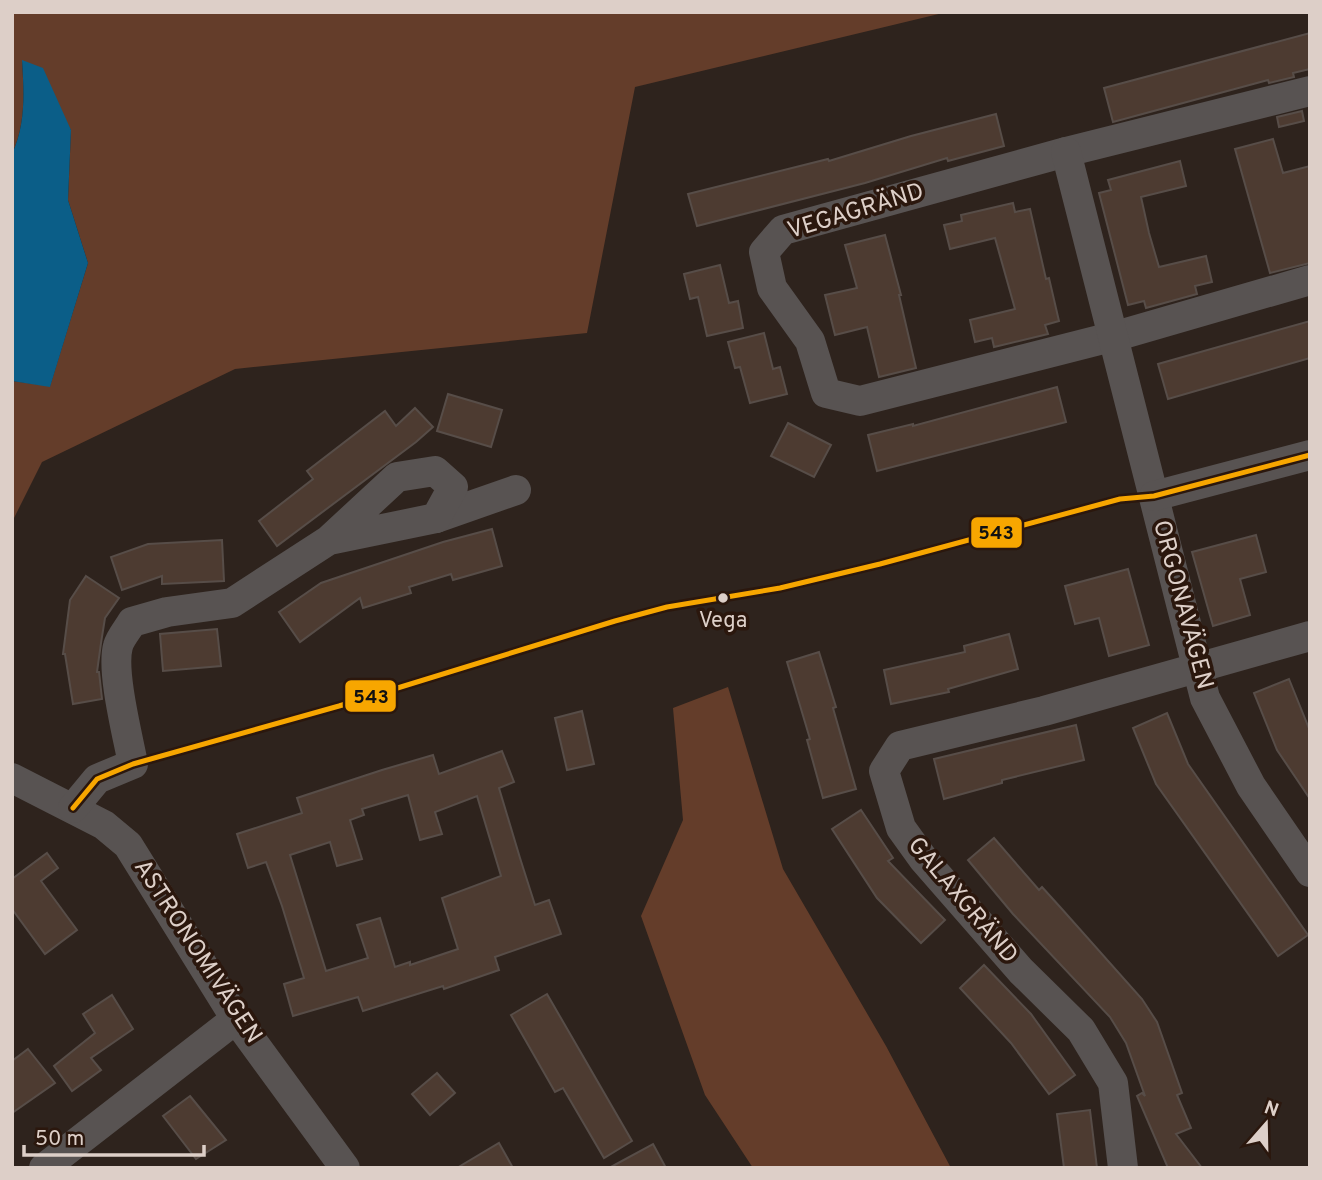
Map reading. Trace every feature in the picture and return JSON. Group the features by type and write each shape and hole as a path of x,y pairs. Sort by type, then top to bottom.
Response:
{"street":[{"path":"1066,152 1310,90"},
{"name":"ORGONAVÄGEN","path":"1066,152 1205,698 1251,786 1310,872"},
{"name":"VEGAGRÄND","path":"1066,152 783,230 764,252 772,288 810,341 826,393 860,401 1113,337"},
{"path":"1113,337 1310,280"},
{"path":"1154,496 1310,455"},
{"path":"73,808 97,779 132,764 118,671 118,645 132,622 167,611 232,603 329,540 397,477 435,471 453,486 436,518"},
{"path":"329,540 436,518 516,490"},
{"name":"GALAXGRÄND","path":"1123,1168 1113,1083 1081,1030 1021,971 924,860 901,828 884,771 900,746 1044,711 1310,636"},
{"name":"ASTRONOMIVÄGEN","path":"12,778 104,825 128,845 236,1018 345,1168"},
{"path":"44,1168 236,1018"}],"shaded area":[{"path":"12,12 947,12 635,87 587,333 235,369 42,462 12,522 12,381 50,386 88,263 68,200 71,130 22,61 22,120 12,154"},
{"path":"728,687 783,869 886,1046 951,1168 753,1168 705,1095 641,916 683,820 673,708"}],"water":[{"path":"22,60 43,68 71,130 68,200 88,263 50,387 12,381 12,154 22,120"}],"building":[{"path":"1310,33 1310,69 1293,73 1294,77 1269,83 1268,80 1113,122 1104,88"},
{"path":"1302,111 1304,121 1279,127 1277,117"},
{"path":"996,114 1004,146 948,161 947,158 865,183 697,226 688,194 828,159 829,161"},
{"path":"1273,139 1283,173 1310,166 1310,263 1270,273 1235,149"},
{"path":"1180,161 1186,186 1141,197 1149,233 1159,267 1206,256 1212,282 1195,286 1197,294 1146,308 1144,301 1128,305 1099,193 1111,190 1108,180"},
{"path":"1013,203 1015,212 1030,209 1059,321 1045,325 1048,334 994,347 992,338 975,342 970,320 1015,309 995,238 950,249 944,225 962,221 961,215"},
{"path":"885,235 916,368 879,377 867,327 835,335 825,295 857,288 845,245"},
{"path":"720,265 729,303 738,301 743,328 707,336 698,297 690,299 684,274"},
{"path":"1310,321 1310,358 1168,399 1158,364"},
{"path":"764,333 773,369 780,367 787,394 750,403 740,367 735,368 728,342"},
{"path":"1057,387 1066,422 877,471 868,435 913,426"},
{"path":"448,394 502,410 491,447 437,431"},
{"path":"415,408 433,427 277,546 259,521 313,479 307,471 385,411 396,426"},
{"path":"788,423 831,445 814,477 771,456"},
{"path":"492,529 502,566 453,580 451,574 409,587 411,593 363,608 360,598 300,642 279,612 321,583 443,542"},
{"path":"1256,535 1266,572 1240,579 1250,615 1213,626 1192,552"},
{"path":"222,540 224,581 162,584 162,576 122,590 111,557 148,544"},
{"path":"1128,569 1149,645 1109,656 1099,618 1075,624 1065,586"},
{"path":"86,576 119,598 105,618 97,672 102,699 73,704 63,654 70,600"},
{"path":"217,629 221,666 163,671 160,634"},
{"path":"1009,634 1018,669 948,689 949,692 891,704 884,670 965,652 964,646"},
{"path":"819,652 856,789 823,798 807,740 810,739 787,662"},
{"path":"1289,679 1310,731 1310,799 1277,750 1254,693"},
{"path":"582,711 594,764 567,770 555,718"},
{"path":"1167,713 1188,764 1308,935 1278,956 1156,784 1133,728"},
{"path":"1076,725 1084,760 1002,780 1002,783 944,799 934,759"},
{"path":"502,751 514,782 499,788 535,905 549,900 561,934 495,957 499,970 444,989 443,986 363,1011 358,997 293,1016 284,984 304,978 282,906 266,862 248,868 237,834 302,813 297,798 382,770 433,755 439,774","holes":["408,795 420,840 442,834 435,812 477,796 501,876 442,898 458,949 410,965 410,962 395,967 380,918 357,925 368,958 326,971 290,855 330,842 337,866 362,859 350,820 364,815 362,809"]},
{"path":"861,810 893,858 888,861 945,920 921,943 877,898 832,829"},
{"path":"994,838 1039,890 1042,887 1142,999 1157,1022 1182,1093 1177,1095 1191,1128 1176,1134 1202,1168 1168,1168 1137,1096 1142,1093 1145,1096 1126,1043 1110,1017 1013,914 968,860"},
{"path":"47,853 58,868 41,881 77,930 45,954 12,909 12,879"},
{"path":"984,965 1031,1014 1075,1075 1049,1094 1011,1043 960,988"},
{"path":"547,994 632,1141 604,1158 563,1088 555,1092 511,1015"},
{"path":"112,995 133,1029 91,1058 101,1070 72,1091 54,1066 95,1033 83,1014"},
{"path":"28,1049 55,1083 12,1113 12,1061"},
{"path":"437,1073 455,1093 430,1115 412,1094"},
{"path":"190,1096 226,1140 196,1159 163,1116"},
{"path":"1090,1110 1097,1168 1064,1168 1057,1114"},
{"path":"499,1143 513,1168 457,1168"},
{"path":"653,1144 666,1168 609,1168"}],"transit line":[{"name":"543","path":"73,808 97,779 133,764 339,706 615,621 667,607 780,588 880,564 1120,499 1154,496 1310,455"}],"place":[{"name":"Vega","path":"723,598"}]}
